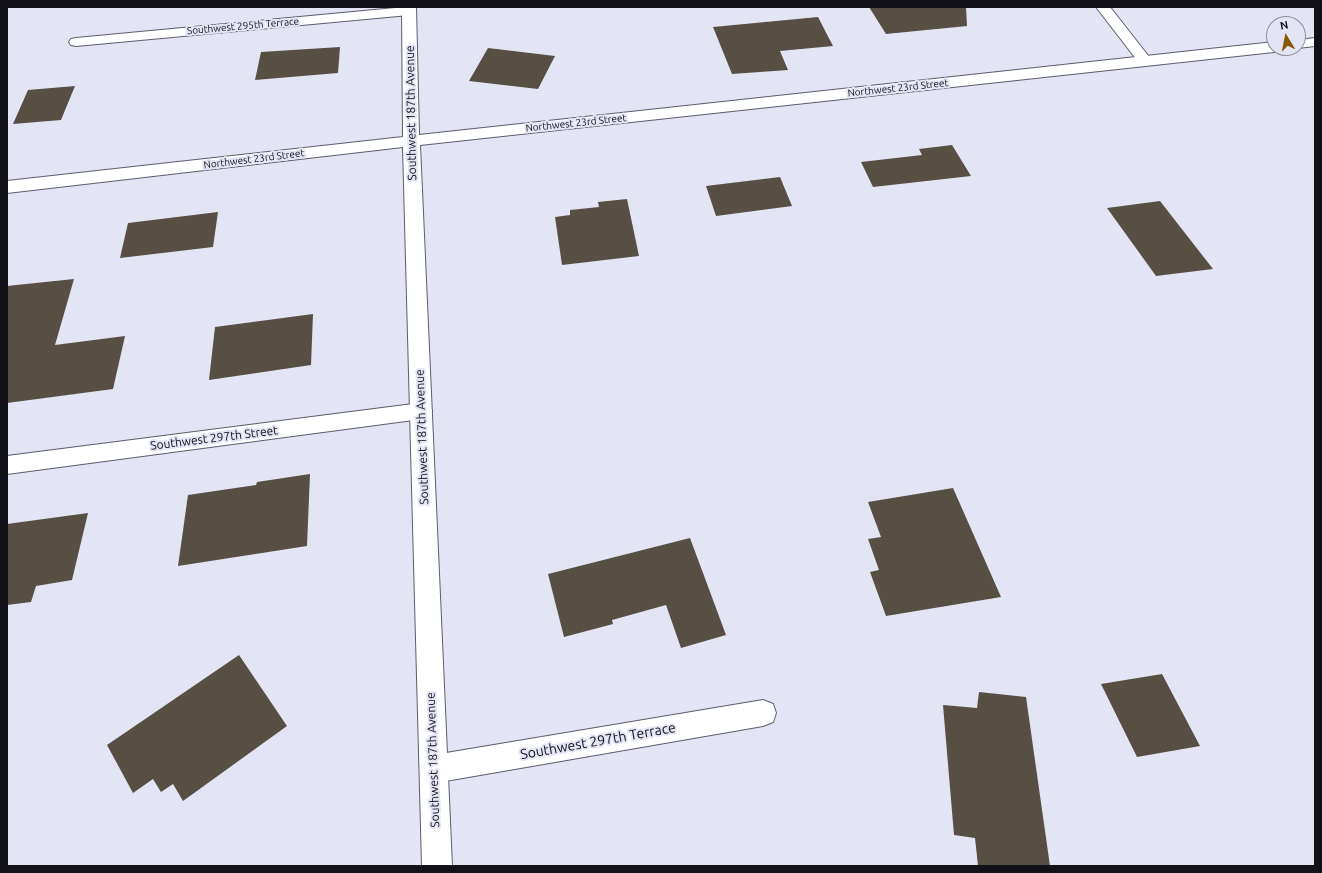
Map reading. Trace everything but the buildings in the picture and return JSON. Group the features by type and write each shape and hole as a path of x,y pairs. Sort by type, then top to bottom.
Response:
{"street":[{"path":"1103,7 1145,61"},
{"name":"Southwest 295th Terrace","path":"76,42 409,9"},
{"name":"Southwest 187th Avenue","path":"409,9 411,140 437,866"},
{"name":"Northwest 23rd Street","path":"7,187 411,140 1266,47"},
{"name":"Southwest 297th Street","path":"7,466 421,411"},
{"name":"Southwest 297th Terrace","path":"434,769 763,713"}]}
